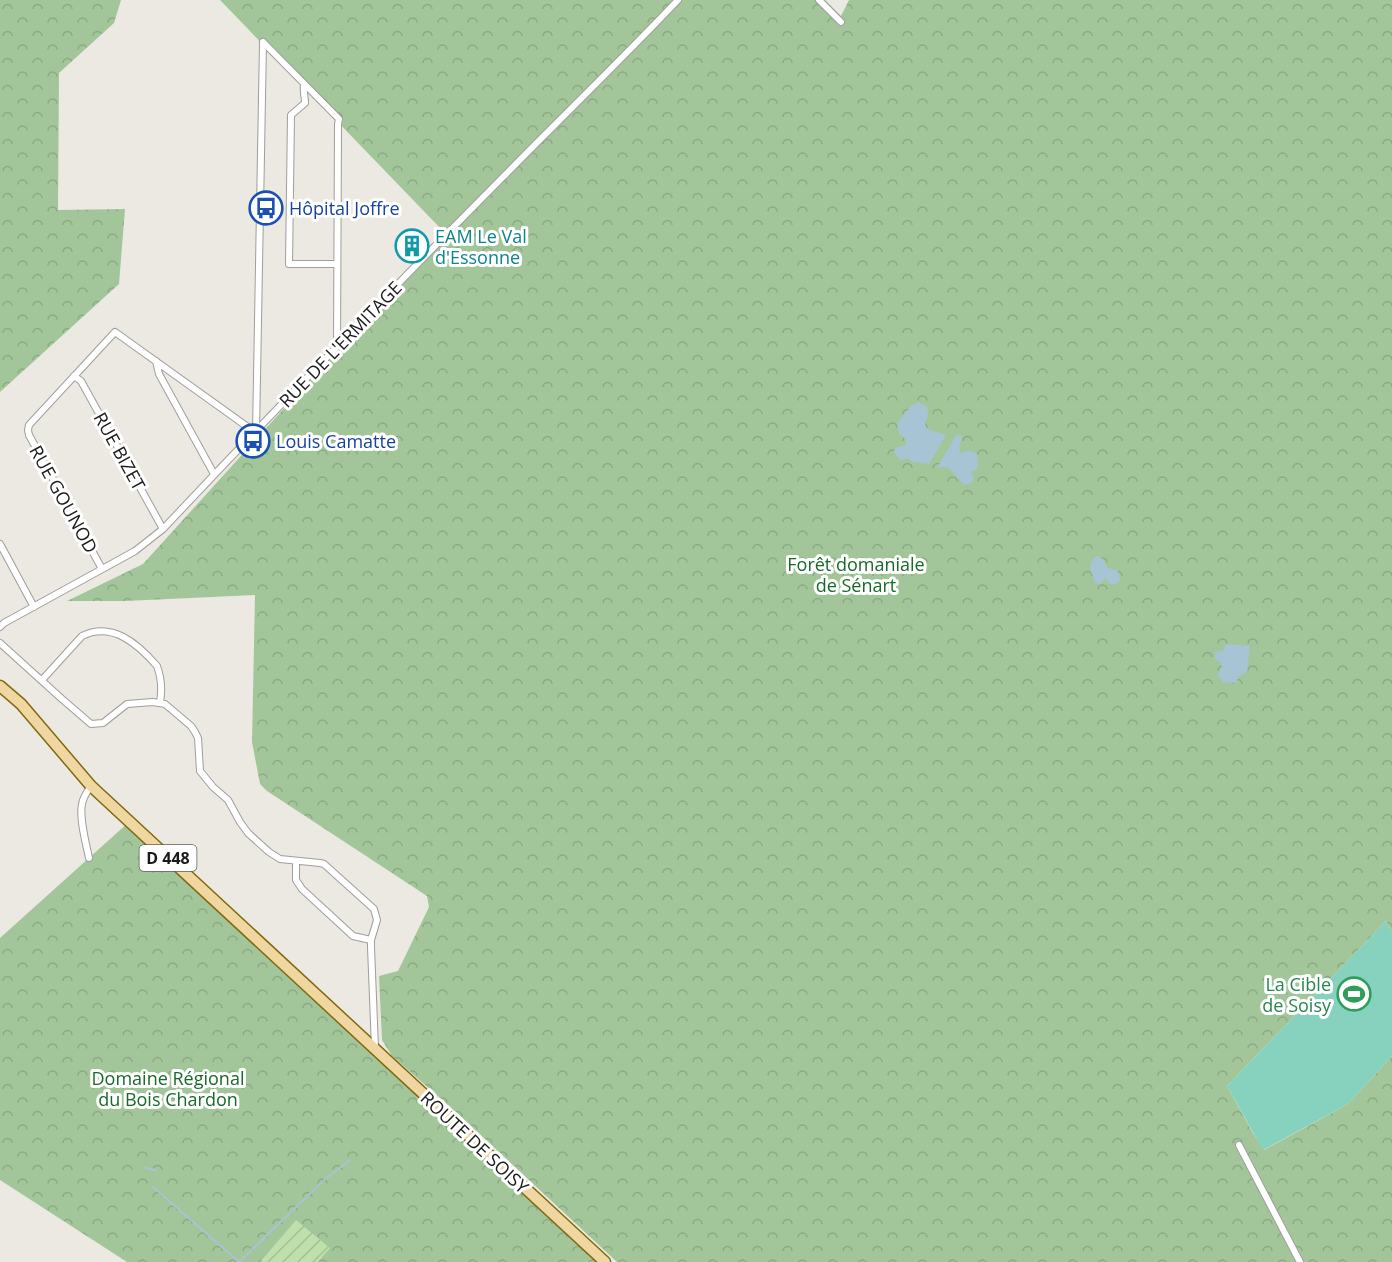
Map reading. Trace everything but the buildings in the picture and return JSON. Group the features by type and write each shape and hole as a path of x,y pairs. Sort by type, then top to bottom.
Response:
{"main road":[{"name":"D 448","path":"0,686 21,704 91,786"},
{"name":"ROUTE DE SOISY","path":"91,786 605,1262"}],"street":[{"name":"RUE DE L'ERMITAGE","path":"0,627 135,551 163,529 471,209 678,0"},
{"path":"819,0 841,22"},
{"path":"256,433 263,42 339,119 337,347"},
{"path":"304,85 305,104 291,115 289,264 337,264"},
{"path":"74,376 115,332 256,433"},
{"path":"156,361 159,374 214,474"},
{"name":"RUE GOUNOD","path":"74,376 29,425 28,430 102,569"},
{"name":"RUE BIZET","path":"74,376 81,381 163,529"},
{"path":"0,544 34,607"},
{"path":"42,680 82,636 89,633 117,633 157,666 160,702"},
{"path":"0,643 91,724 103,723 127,704 160,702 170,708 195,732 198,738 200,771 228,800 243,827 273,856 296,862 324,864 374,909 377,920 371,940 375,1050"},
{"path":"89,858 81,807 85,794 91,786"},
{"path":"296,862 296,879 302,889 354,936 371,940"},
{"path":"1239,1145 1300,1262"}],"green space":[{"path":"0,0 121,0 114,23 59,73 58,210 125,209 119,284 0,392"},
{"name":"Forêt domaniale de Sénart","path":"220,0 825,0 841,16 849,0 1392,0 1392,932 1386,921 1227,1086 1264,1150 1348,1104 1392,1056 1392,1262 617,1262 456,1112 392,1056 382,1040 379,976 398,971 429,907 427,896 267,791 260,784 252,742 255,595 125,601 67,601 143,564 444,232"},
{"name":"Domaine Régional du Bois Chardon","path":"129,822 605,1262 127,1262 0,1180 0,938"},
{"name":"La Cible de Soisy","path":"1386,921 1392,932 1392,1056 1348,1104 1263,1150 1227,1086"},
{"path":"296,1220 330,1248 318,1262 262,1262 261,1261"}],"water":[{"path":"918,402 927,406 928,416 925,424 927,429 946,435 929,464 913,462 906,458 901,461 894,452 895,448 906,445 906,440 899,433 897,423 911,406"},
{"path":"956,435 961,435 962,438 960,453 975,452 978,457 976,470 971,472 974,479 972,483 964,485 948,467 937,468"},
{"path":"1097,556 1103,559 1107,568 1117,570 1120,581 1110,584 1106,578 1100,584 1096,583 1091,572 1091,565"},
{"path":"1226,644 1250,646 1247,672 1239,676 1236,683 1223,682 1217,675 1222,667 1215,659 1215,652 1224,650"}],"waterway":[{"path":"324,1180 350,1160"},
{"path":"145,1168 156,1170"},
{"path":"153,1187 239,1262 322,1182"}],"place":[{"name":"Hôpital Joffre","path":"266,208"},
{"name":"EAM Le Val d'Essonne","path":"412,246"},
{"name":"Louis Camatte","path":"253,441"},
{"name":"La Cible de Soisy","path":"1354,994"}]}
